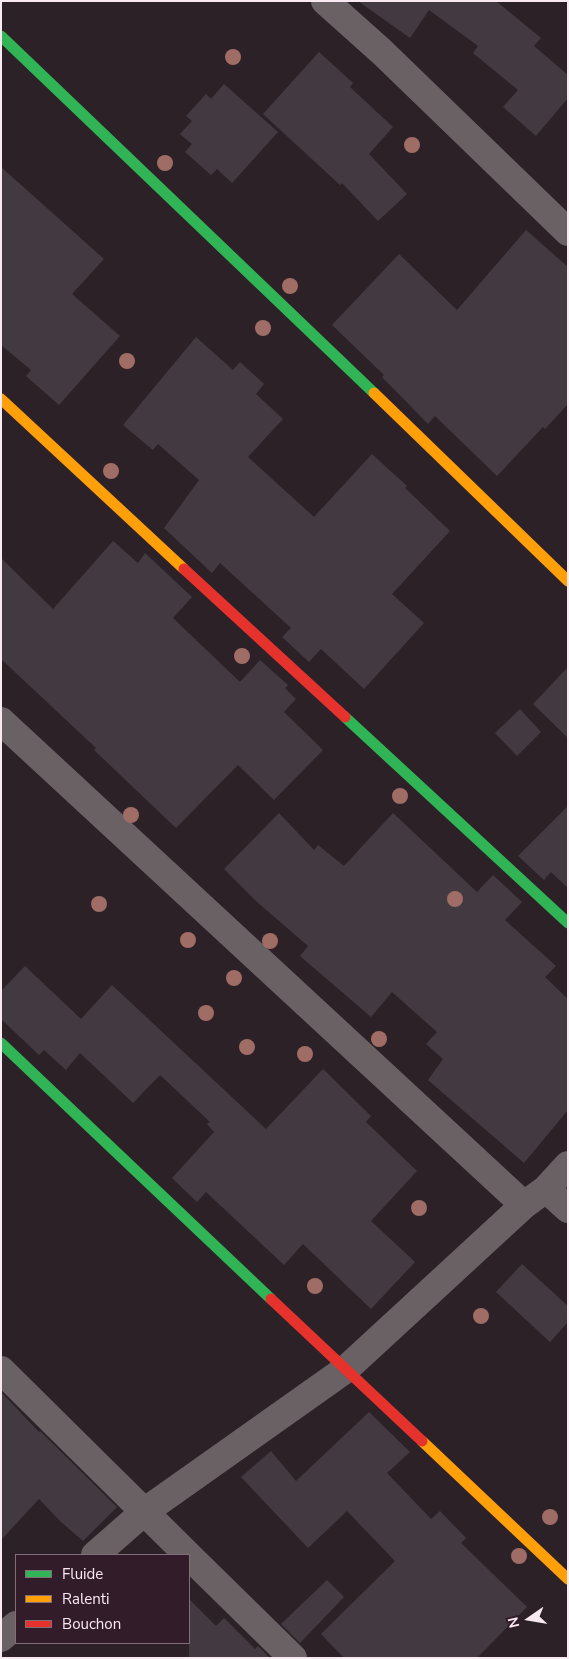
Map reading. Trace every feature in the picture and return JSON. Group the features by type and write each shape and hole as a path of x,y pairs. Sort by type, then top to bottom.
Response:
{"street":[{"path":"324,1 382,52 568,232"},
{"path":"1,36 568,582"},
{"path":"1,399 568,923"},
{"path":"1,721 524,1205"},
{"path":"1,1043 568,1579"},
{"path":"96,1554 144,1512 346,1369 524,1205 546,1189 568,1165"},
{"path":"546,1189 568,1209"},
{"path":"1,1370 186,1554"},
{"path":"190,1558 293,1658"},
{"path":"1,1638 15,1626"}],"building":[{"path":"358,1 496,1 541,38 534,46 568,75 568,98 536,136 503,107 518,90 473,53 478,46 429,10 410,38"},
{"path":"319,52 353,83 350,87 393,127 369,154 407,194 378,221 342,183 340,185 263,114"},
{"path":"224,84 278,132 232,183 217,169 211,175 185,152 192,144 180,134 192,121 186,116 206,94 211,99"},
{"path":"1,167 104,259 72,294 120,336 59,405 26,376 31,370 1,345"},
{"path":"526,230 568,267 568,404 545,429 543,427 497,476 435,416 428,424 382,377 384,375 332,325 399,254 457,310"},
{"path":"196,337 233,370 240,362 264,384 256,394 283,419 248,457 314,517 372,454 407,486 405,488 450,531 392,594 424,623 364,689 321,649 309,662 282,637 291,628 220,563 212,573 164,528 199,480 158,444 153,450 123,425"},
{"path":"113,541 138,563 145,553 192,597 173,618 240,682 260,660 288,685 285,688 296,699 284,712 323,750 274,800 238,765 176,828 94,750 96,748 1,659 1,558 53,609"},
{"path":"568,667 568,738 533,704"},
{"path":"520,709 541,732 517,756 495,733"},
{"path":"568,806 568,888 551,872 544,880 518,856"},
{"path":"279,813 314,850 318,845 344,866 393,813 477,892 493,875 522,902 505,920 556,966 545,977 568,999 568,1110 524,1163 428,1080 443,1059 426,1044 437,1032 392,992 371,1017 300,956 308,946 257,902 224,869"},
{"path":"25,966 81,1019 112,985 266,1129 323,1069 371,1116 366,1122 417,1171 371,1221 415,1262 371,1309 303,1244 284,1265 206,1192 197,1202 172,1178 214,1132 207,1124 210,1122 160,1075 133,1103 80,1053 66,1070 44,1050 39,1055 1,1019 1,991"},
{"path":"522,1264 568,1306 568,1322 550,1342 496,1292"},
{"path":"1,1392 39,1432 117,1507 83,1541 39,1499 1,1540"},
{"path":"369,1412 410,1452 387,1473 431,1519 440,1511 466,1538 461,1543 527,1607 477,1658 344,1658 321,1634 395,1561 347,1511 308,1548 241,1477 271,1451 296,1481"},
{"path":"327,1580 344,1597 300,1643 281,1624"},
{"path":"190,1600 216,1626 224,1618 255,1649 258,1646 270,1658 189,1658"}],"traffic: fast":[{"path":"1,36 374,393"},
{"path":"345,717 568,923"},
{"path":"1,1043 271,1299"}],"traffic: slow":[{"path":"374,393 568,581"},
{"path":"1,399 184,569"},
{"path":"422,1441 568,1579"}],"traffic: jam":[{"path":"184,569 345,717"},
{"path":"271,1299 422,1441"}]}
